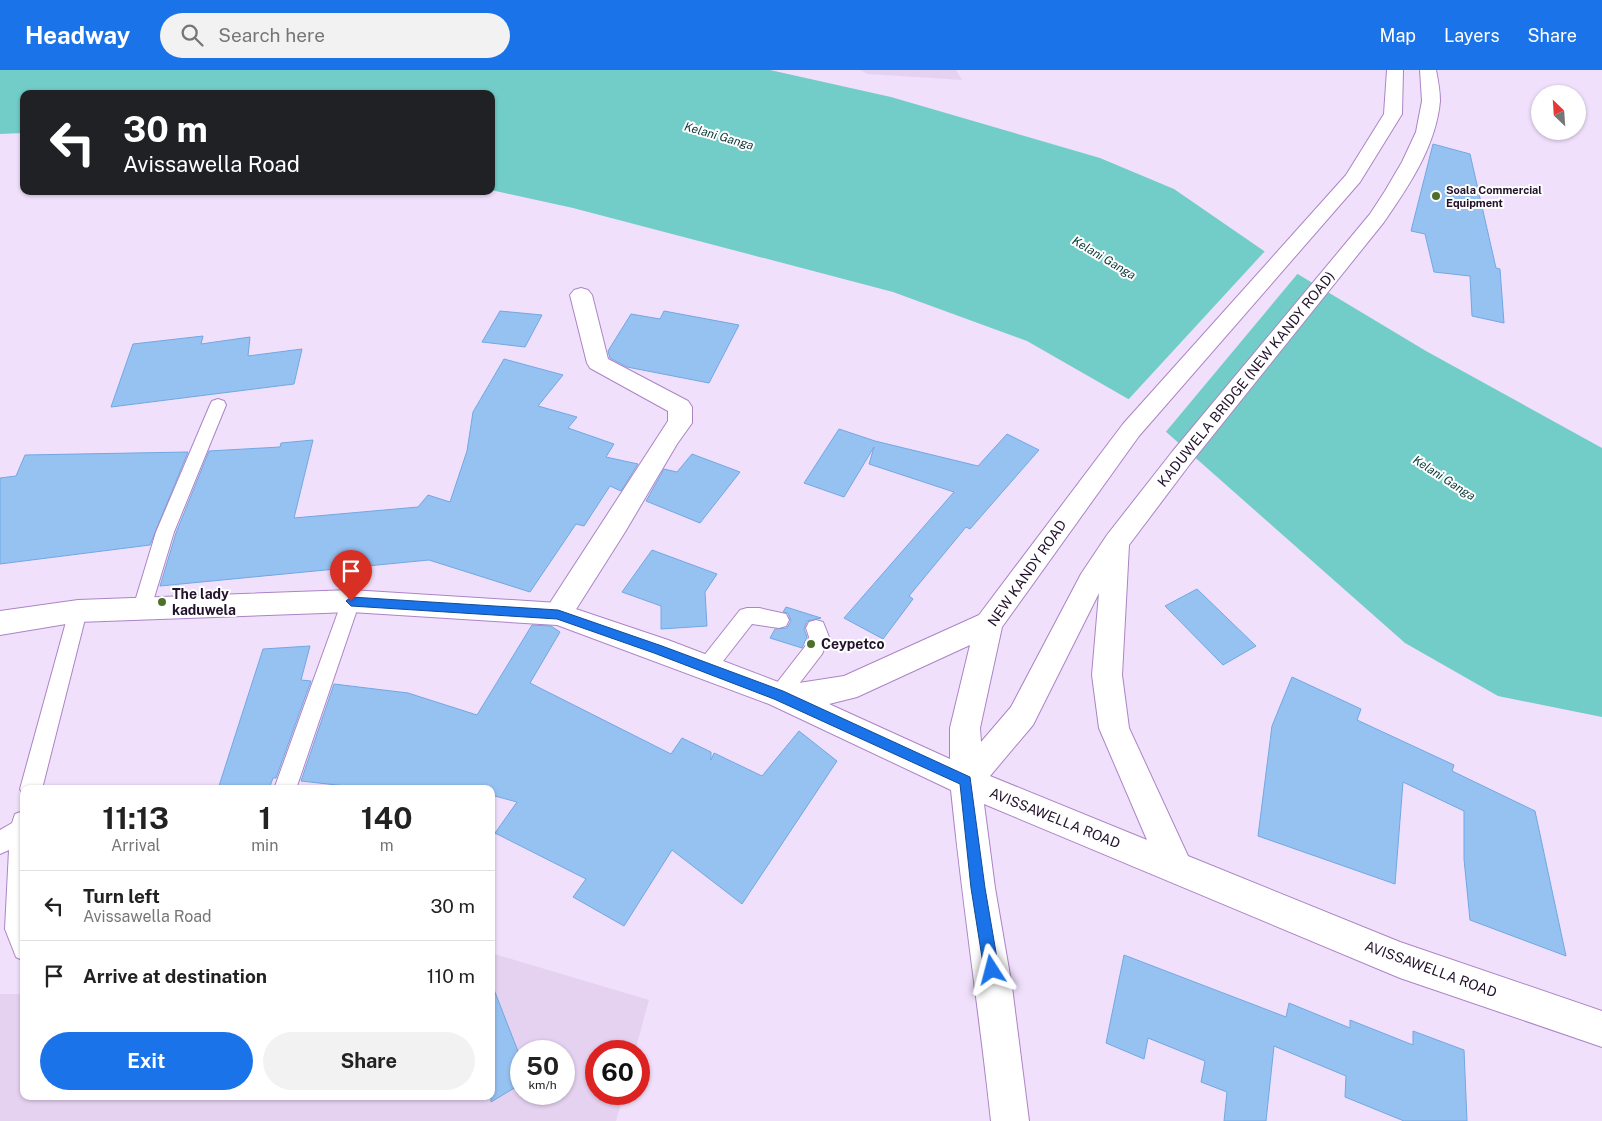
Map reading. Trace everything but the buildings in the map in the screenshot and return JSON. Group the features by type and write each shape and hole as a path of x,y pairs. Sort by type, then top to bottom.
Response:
{"main road":[{"name":"NEW KANDY ROAD","path":"1010,1121 994,987 978,888 966,781 965,728 989,623 1131,430 1353,178 1392,114 1395,70"},
{"name":"KADUWELA BRIDGE (NEW KANDY ROAD)","path":"1116,542 1181,458 1377,218 1393,194 1422,140 1431,101 1428,70"},
{"path":"558,614 616,525 668,438 680,423 680,407 598,363 581,295"},
{"path":"966,781 1022,716 1091,582 1116,542"},
{"path":"1116,542 1107,675 1114,728 1176,868"},
{"name":"AVISSAWELLA ROAD","path":"0,623 78,611 351,601 558,614 781,696 966,781 1400,960 1602,1029"},
{"path":"781,696 847,688 989,623"}],"lane":[{"path":"142,608 165,532 218,404"},
{"path":"286,785 351,601"},
{"path":"32,785 78,611"},
{"path":"706,668 747,616 779,620"},
{"path":"781,696 815,648 819,637 816,628"},
{"path":"0,843 20,825"},
{"path":"20,865 17,929 20,938"}],"shaded area":[{"path":"860,70 956,70 962,80 868,74"},
{"path":"495,954 649,1000 638,1040 585,1040 585,1105 621,1105 616,1121 0,1121 0,994 20,994 20,1100 495,1100"}],"water":[{"name":"Kelani Ganga","path":"0,70 770,70 891,97 1100,158 1174,189 1296,273 1426,351 1602,448 1602,717 1498,696 1405,643 1130,400 1027,341 893,292 573,208 495,191 495,90 20,90 20,133 0,134"}],"pier":[{"path":"1266,250 1299,272 1164,434 1127,401"}],"place":[{"name":"Soala Commercial Equipment","path":"1436,196"},
{"name":"The lady kaduwela","path":"162,602"},
{"name":"Ceypetco","path":"811,644"}],"route":[{"path":"351,601 558,614 658,649 779,695 966,781 978,888 992,970"}]}
